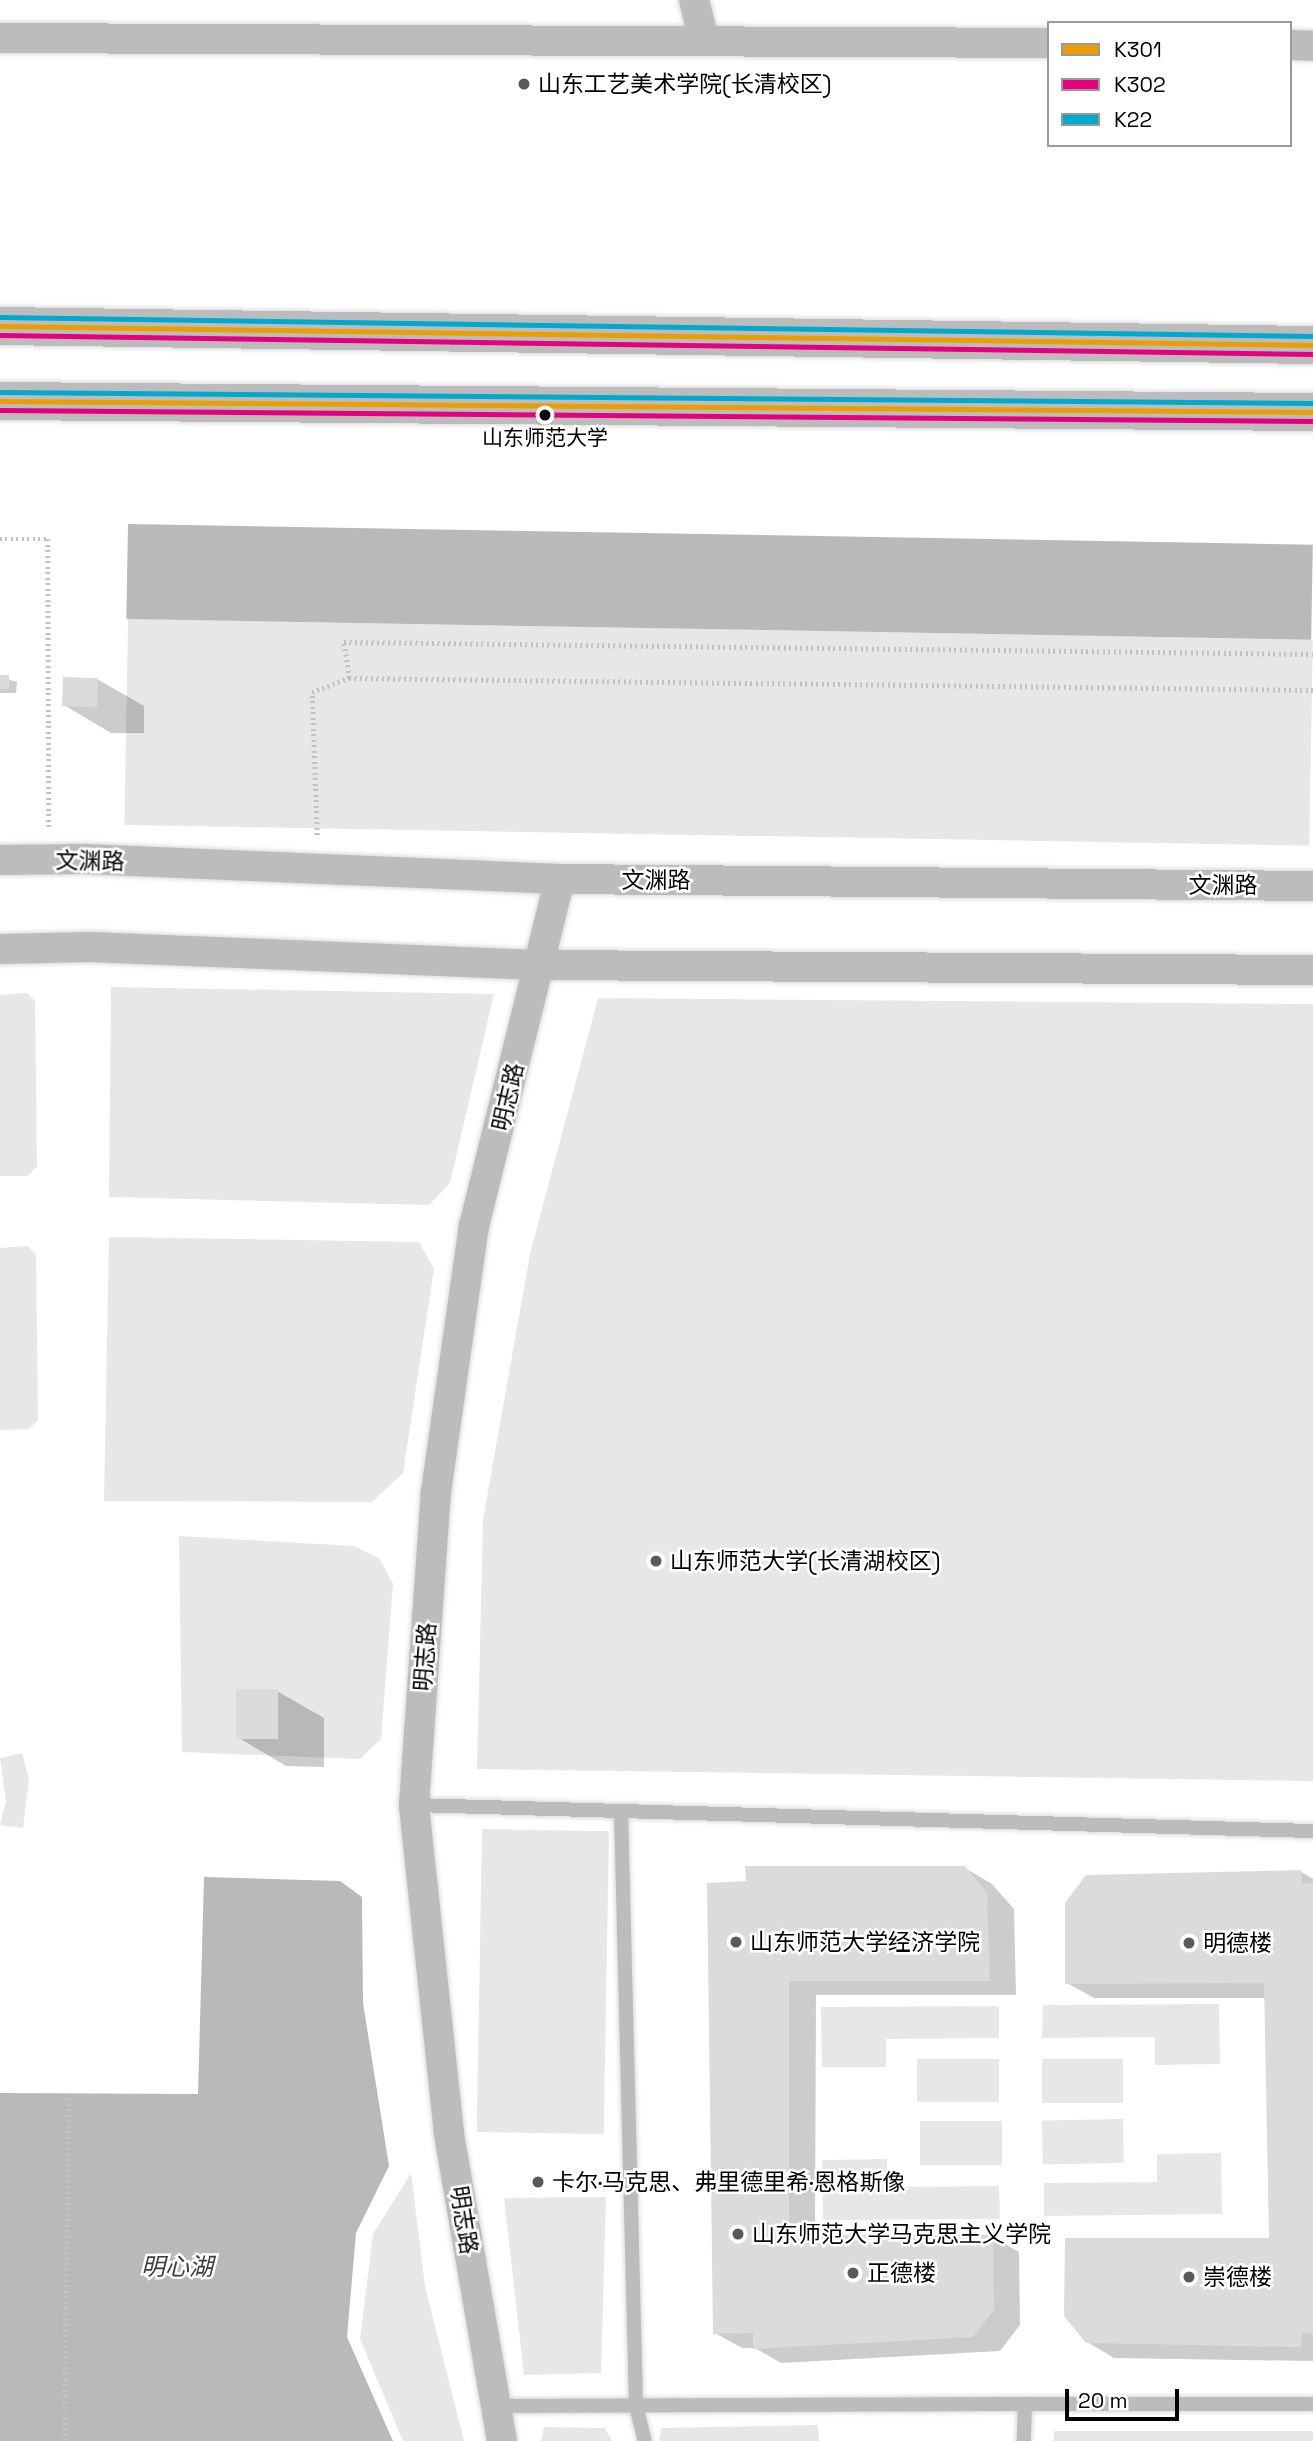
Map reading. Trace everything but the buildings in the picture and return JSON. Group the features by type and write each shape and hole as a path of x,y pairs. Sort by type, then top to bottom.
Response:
{"main road":[{"path":"0,326 1313,345"},
{"path":"0,401 1313,412"}],"street":[{"path":"694,0 704,40"},
{"path":"0,38 1047,43"},
{"path":"1292,45 1313,46"},
{"name":"文渊路","path":"0,860 560,879 1313,886"},
{"name":"明志路","path":"502,2441 449,2133 414,1805 436,1492 474,1226 560,879"},
{"path":"0,949 90,947 539,965 1313,970"}],"lane":[{"path":"414,1805 1313,1831"},
{"path":"621,1812 636,2406 645,2441"},
{"path":"1024,2441 1025,2404"},
{"path":"494,2406 1313,2404"}],"path":[{"path":"0,539 48,540 49,860"},
{"path":"349,678 344,642 1313,654"},
{"path":"318,869 312,692 349,678 1313,690"},
{"path":"64,2441 69,2096"}],"shaded area":[{"path":"128,619 1313,640 1309,846 124,825"},
{"path":"111,987 494,994 450,1183 429,1205 109,1197"},
{"path":"27,993 35,1001 37,1166 28,1176 0,1176 0,995"},
{"path":"598,998 1313,1004 1313,1781 477,1769 483,1520 530,1254"},
{"path":"109,1237 419,1242 434,1269 403,1473 372,1502 104,1501"},
{"path":"28,1246 36,1255 38,1420 29,1429 0,1430 0,1248"},
{"path":"179,1536 354,1546 379,1558 393,1584 381,1739 360,1759 182,1752"},
{"path":"22,1753 29,1779 23,1828 0,1825 6,1801 0,1758"},
{"path":"482,1829 609,1831 604,2134 477,2132"},
{"path":"1219,2004 1220,2064 1155,2065 1155,2037 1042,2038 1043,2005"},
{"path":"999,2006 999,2038 886,2039 886,2067 822,2067 821,2007"},
{"path":"917,2059 999,2059 999,2102 917,2102"},
{"path":"1042,2059 1123,2059 1123,2103 1042,2103"},
{"path":"1123,2119 1124,2163 1043,2164 1042,2120"},
{"path":"920,2121 1002,2121 1002,2165 920,2165"},
{"path":"1221,2153 1222,2214 1044,2216 1044,2183 1157,2182 1157,2154"},
{"path":"887,2159 887,2187 999,2186 1000,2219 823,2220 822,2160"},
{"path":"411,2173 425,2286 464,2441 403,2441 360,2339 373,2234"},
{"path":"606,2197 601,2373 524,2375 504,2198"},
{"path":"818,2425 819,2441 659,2441 661,2428"},
{"path":"544,2427 605,2428 612,2441 541,2441"},
{"path":"1054,2431 1313,2431 1313,2441 1054,2441"}],"water":[{"path":"128,524 1313,545 1311,640 126,619"},
{"name":"明心湖","path":"204,1877 340,1881 362,1897 363,2003 389,2166 356,2233 347,2337 393,2441 0,2441 0,2093 198,2094"}],"transit line":[{"name":"K22","path":"0,317 1313,336"},
{"name":"K301","path":"0,326 1313,345"},
{"name":"K302","path":"0,335 1313,354"},
{"name":"K22","path":"0,392 1313,403"},
{"name":"K301","path":"0,401 1313,412"},
{"name":"K302","path":"0,410 1313,421"}],"place":[{"name":"山东工艺美术学院(长清校区)","path":"524,84"},
{"name":"山东师范大学","path":"545,415"},
{"name":"山东师范大学(长清湖校区)","path":"656,1561"},
{"name":"山东师范大学经济学院","path":"736,1942"},
{"name":"明德楼","path":"1189,1943"},
{"name":"卡尔·马克思、弗里德里希·恩格斯像","path":"538,2182"},
{"name":"山东师范大学马克思主义学院","path":"738,2234"},
{"name":"正德楼","path":"853,2273"},
{"name":"崇德楼","path":"1189,2277"}]}
